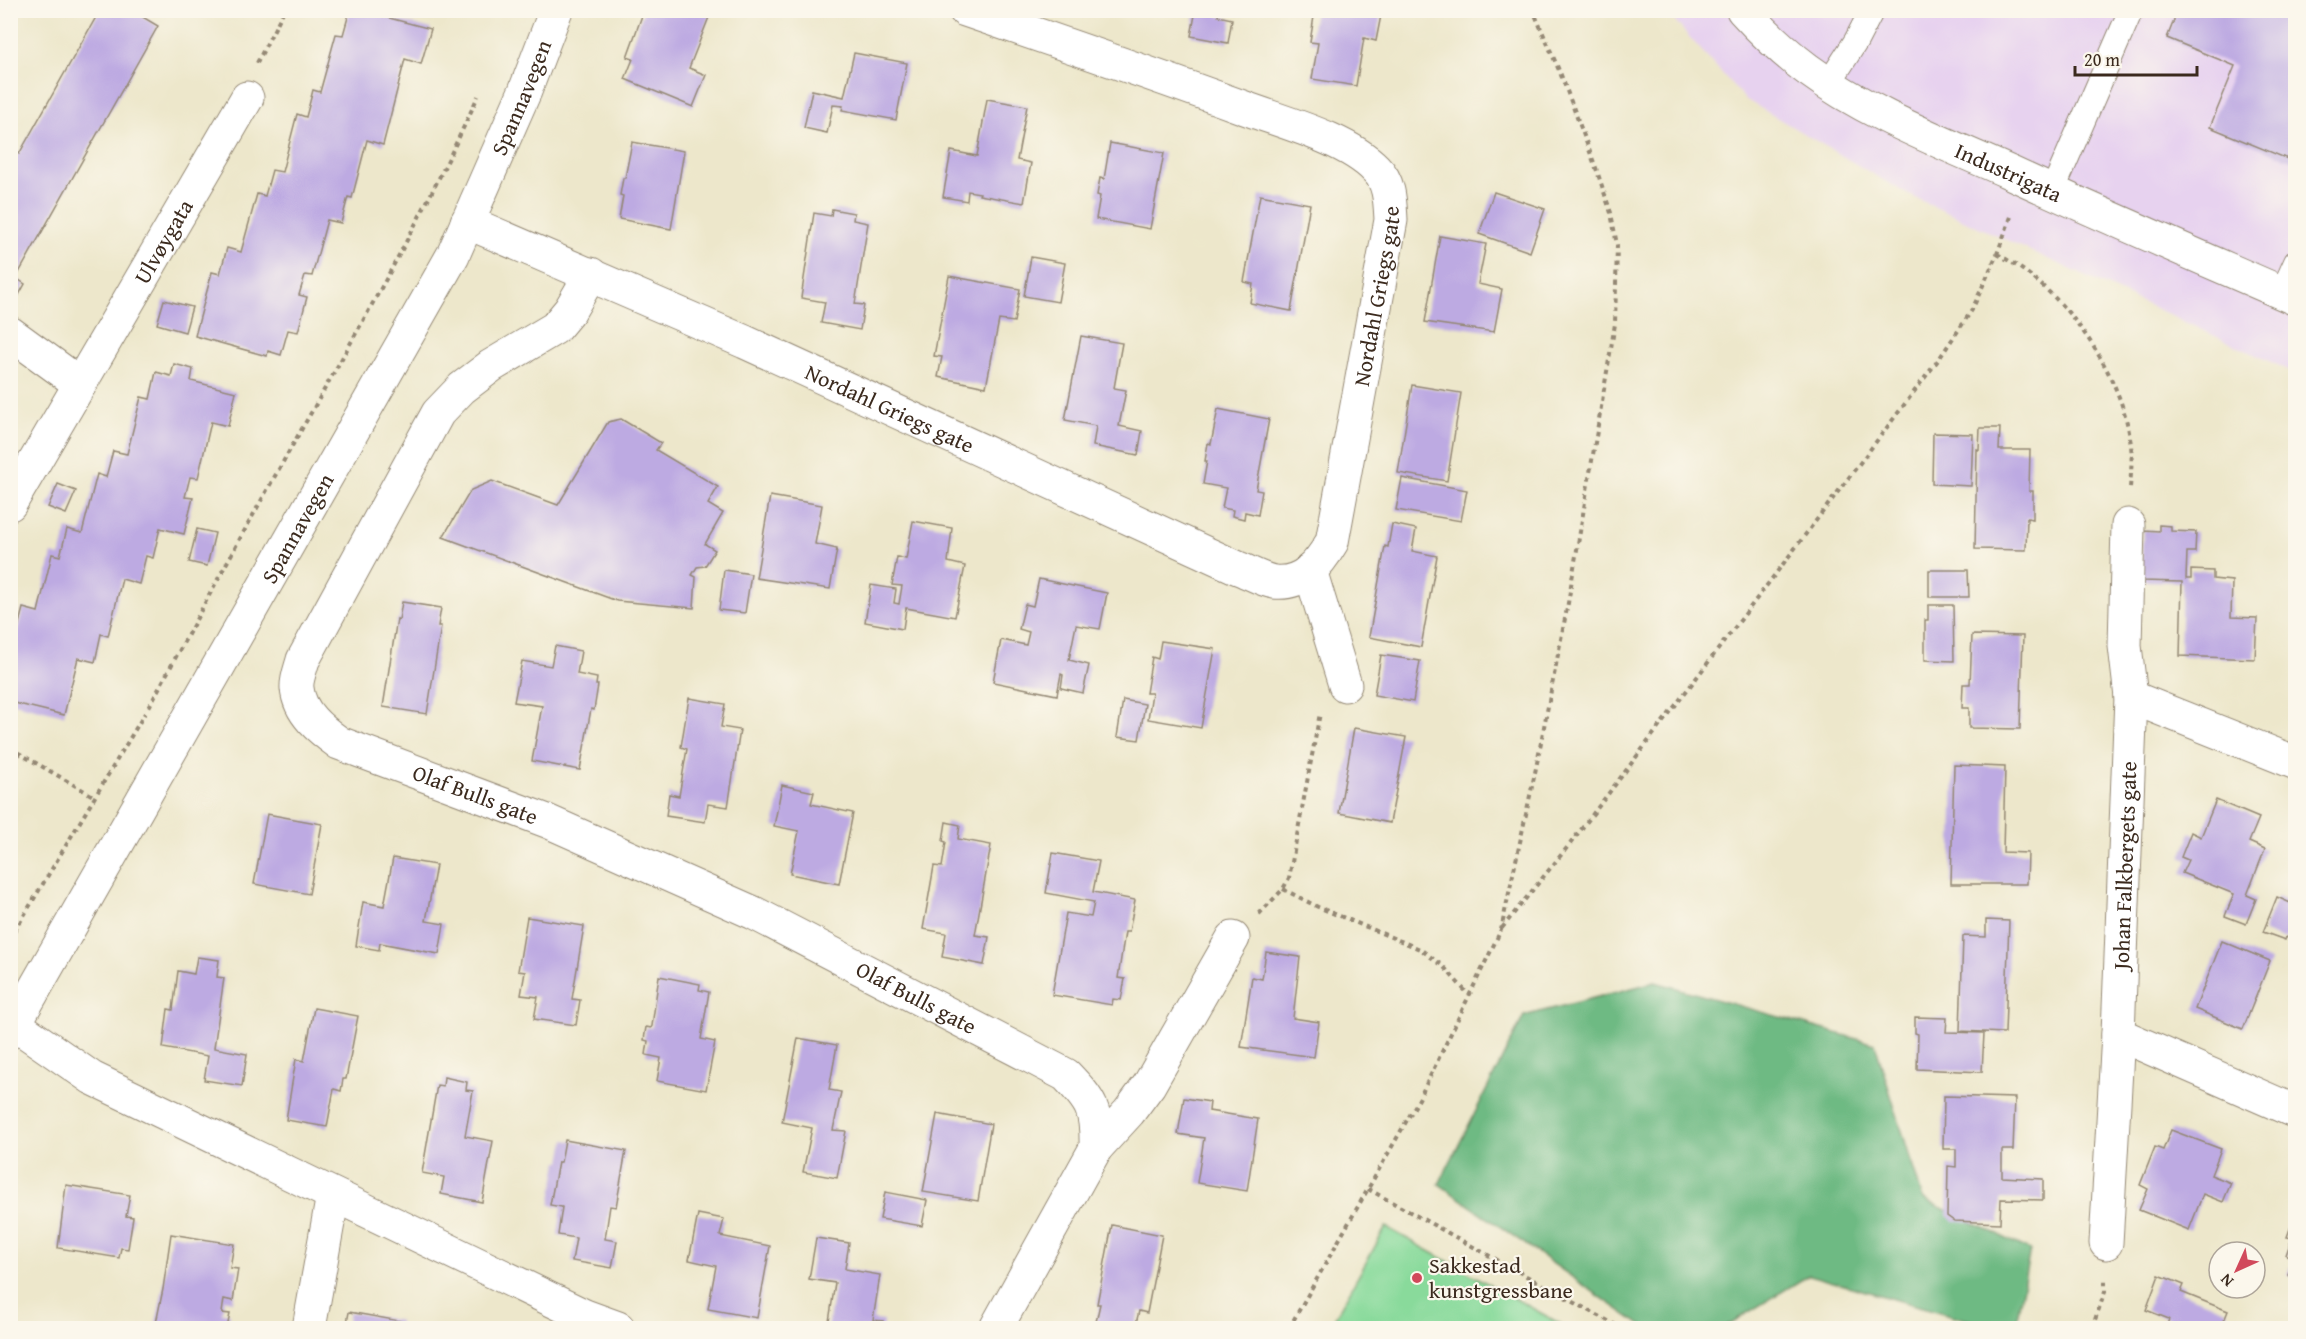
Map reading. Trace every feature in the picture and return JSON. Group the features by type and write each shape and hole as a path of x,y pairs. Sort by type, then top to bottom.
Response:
{"street":[{"name":"Spannavegen","path":"12,1026 453,255 525,91 556,10"},
{"name":"Nordahl Griegs gate","path":"467,222 766,351 1238,568 1273,582 1299,579 1320,562 1332,542 1392,220 1389,190 1378,170 1352,150 1307,131 1113,60 966,10"},
{"name":"Industrigata","path":"1743,10 1762,31 1807,70 1904,124 2038,186 2289,296"},
{"name":"Ulvøygata","path":"10,504 247,98"},
{"name":"Olaf Bulls gate","path":"591,274 570,310 555,328 491,366 462,388 438,413 303,660 297,687 304,708 316,727 339,743 548,821 743,908 1066,1075 1086,1097 1090,1105 1096,1121 1096,1148"},
{"path":"10,333 80,384"},
{"name":"Johan Falkbergets gate","path":"2106,1243 2118,1034 2131,697 2125,646 2128,525"},
{"path":"1310,570 1346,685"},
{"path":"2131,697 2295,763"},
{"path":"996,1329 1096,1148 1129,1112 1149,1085 1233,938"},
{"path":"12,1026 93,1078 585,1316 618,1329"},
{"path":"2118,1034 2295,1112"},
{"path":"309,1329 333,1195"}],"lane":[{"path":"1829,83 1856,41 1872,10"},
{"path":"2038,186 2131,10"},
{"path":"2289,296 2295,262"}],"path":[{"path":"247,98 256,64 284,10"},
{"path":"1501,930 1568,603 1613,335 1618,277 1617,245 1611,213 1561,75 1533,10"},
{"path":"10,939 147,709 247,524 396,262 450,158 479,94"},
{"path":"1289,1329 1419,1099 1501,930 1634,760 1939,359 1972,310 1998,254 2038,186"},
{"path":"1998,254 2031,276 2055,299 2092,343 2107,366 2122,406 2130,438 2128,525"},
{"path":"1321,709 1289,878 1283,889 1318,907 1419,950 1443,966 1468,994"},
{"path":"10,748 95,797"},
{"path":"1368,1189 1621,1329"},
{"path":"2092,1329 2105,1292 2106,1243"}],"shaded area":[{"path":"1666,11 2295,11 2295,373 1907,194 1745,99"}],"green space":[{"path":"1655,982 1875,1044 1923,1199 2030,1250 2015,1328 1996,1328 1809,1275 1723,1328 1645,1328 1439,1184 1524,1016"},
{"name":"Sakkestad kunstgressbane","path":"1386,1227 1568,1328 1329,1328"}],"building":[{"path":"100,10 131,10 158,26 16,278 25,284 16,300 10,297 10,150 19,154"},
{"path":"350,10 359,10 431,29 421,64 405,59 383,145 367,140 352,198 348,197 341,223 327,220 312,276 305,275 299,295 307,297 298,332 288,330 281,355 268,351 267,356 195,336 212,272 220,274 227,248 241,252 257,194 265,196 272,170 282,172 297,114 306,117 313,90 320,92 336,34 343,35"},
{"path":"644,10 707,10 711,12 689,68 706,75 693,107 625,79 633,59 627,57"},
{"path":"1174,10 1219,10 1218,16 1232,19 1228,43 1191,36 1195,15"},
{"path":"1315,10 1382,10 1376,41 1364,38 1356,86 1312,79 1318,43 1310,42"},
{"path":"2178,10 2295,10 2295,162 2210,127 2235,66 2167,38"},
{"path":"854,53 907,63 896,120 842,110 843,106 833,105 827,133 804,128 812,90 844,97"},
{"path":"987,99 1027,106 1017,160 1031,163 1024,203 968,191 967,201 943,197 951,151 977,156"},
{"path":"632,142 684,151 671,229 619,219 623,196 620,195"},
{"path":"1110,143 1164,153 1150,229 1096,219 1100,178 1104,179"},
{"path":"1494,192 1545,209 1530,252 1479,234"},
{"path":"1260,195 1310,204 1291,311 1250,303 1253,284 1244,282"},
{"path":"832,209 854,213 853,220 868,223 855,304 864,305 860,330 821,323 825,302 801,298 814,213 831,216"},
{"path":"1440,236 1486,244 1478,284 1502,289 1494,332 1425,322"},
{"path":"1031,257 1065,263 1058,302 1024,296"},
{"path":"949,276 1020,289 1014,322 999,320 986,387 938,377 942,357 934,356"},
{"path":"164,300 192,307 185,332 157,324"},
{"path":"1081,336 1122,343 1114,388 1126,390 1119,426 1142,431 1138,455 1093,446 1096,426 1065,420"},
{"path":"174,364 193,369 191,381 236,392 228,426 211,422 198,478 190,477 185,497 193,498 184,534 160,528 153,558 146,556 139,584 122,579 108,636 101,634 95,662 78,658 64,715 10,702 10,634 16,635 23,608 38,612 52,554 60,556 67,529 82,533 97,474 106,477 113,451 127,454 141,397 150,399 156,372 171,376"},
{"path":"1412,385 1461,393 1447,481 1398,473"},
{"path":"1218,409 1269,419 1256,490 1262,491 1258,515 1245,512 1244,519 1232,516 1233,510 1222,508 1226,488 1203,484 1208,443 1211,444"},
{"path":"621,419 661,443 656,450 718,487 708,504 723,513 705,544 715,550 705,566 697,567 692,575 696,577 694,608 617,601 443,537 471,490 492,481 558,505 608,422"},
{"path":"1980,428 2000,428 1999,450 2030,450 2029,491 2033,491 2033,519 2027,518 2026,550 1975,549 1977,449 1979,450"},
{"path":"1933,433 1973,434 1971,486 1932,484"},
{"path":"1402,478 1467,490 1461,521 1396,510"},
{"path":"58,484 76,491 66,514 48,507"},
{"path":"770,496 822,505 815,544 837,549 830,589 756,578"},
{"path":"913,521 952,528 948,562 965,566 955,617 906,608 903,629 865,622 871,585 896,589 894,603 899,604 902,586 892,585 897,557 906,559"},
{"path":"1392,524 1416,529 1412,551 1437,556 1421,647 1369,637 1385,546 1388,547"},
{"path":"2159,525 2171,526 2171,531 2196,532 2195,552 2187,552 2186,579 2191,579 2191,570 2213,571 2213,579 2232,581 2231,617 2257,618 2255,659 2180,656 2182,582 2141,581 2143,530 2159,531"},
{"path":"197,529 215,533 207,566 189,562"},
{"path":"724,570 751,574 745,613 719,610"},
{"path":"1929,570 1968,570 1969,597 1929,597"},
{"path":"1039,579 1107,593 1100,629 1076,625 1069,660 1089,665 1083,693 1061,688 1063,675 1061,674 1057,695 993,682 1001,640 1026,645 1029,632 1019,629 1025,604 1033,606"},
{"path":"402,602 441,608 438,626 441,626 427,714 383,707 397,619 399,620"},
{"path":"1928,605 1953,605 1954,661 1925,660 1925,620 1928,620"},
{"path":"1972,635 2023,636 2020,729 1969,728 1969,708 1962,708 1963,684 1970,684"},
{"path":"1161,641 1215,649 1201,728 1148,719 1152,693 1146,693 1152,657 1158,659"},
{"path":"555,646 581,651 577,674 597,678 594,710 591,709 580,770 532,761 542,706 514,702 522,661 551,666"},
{"path":"1381,655 1420,661 1413,702 1374,695"},
{"path":"689,698 725,704 721,727 740,730 728,807 708,804 705,822 666,816 669,794 679,796 687,749 681,747"},
{"path":"1123,700 1145,704 1139,740 1117,737"},
{"path":"1354,728 1406,737 1390,823 1339,813"},
{"path":"1954,765 2005,767 2003,852 2028,853 2027,884 1951,884"},
{"path":"782,785 814,792 811,804 853,813 839,884 790,874 799,831 774,826"},
{"path":"2216,800 2259,818 2249,842 2265,849 2247,895 2256,899 2246,924 2225,916 2234,894 2182,873 2188,860 2181,857 2191,832 2201,837"},
{"path":"267,814 322,824 309,894 254,884"},
{"path":"946,822 960,825 958,839 991,845 975,935 989,937 984,965 942,957 946,933 923,929 934,866 942,867"},
{"path":"1053,853 1099,861 1093,892 1135,900 1129,932 1125,932 1118,978 1125,979 1121,1000 1113,999 1112,1005 1052,995 1066,913 1091,917 1094,902 1046,893"},
{"path":"393,858 436,865 426,921 444,924 439,954 380,943 379,950 356,946 363,902 384,906"},
{"path":"2277,897 2295,905 2295,914 2291,924 2295,926 2295,941 2263,932"},
{"path":"527,917 584,926 572,999 580,1000 576,1025 534,1019 538,997 521,995 525,972 518,971"},
{"path":"1986,920 2009,921 2005,1033 1960,1031 1963,936 1986,937"},
{"path":"2222,941 2270,961 2243,1029 2195,1009"},
{"path":"1266,952 1300,957 1293,1018 1319,1022 1314,1057 1241,1047 1252,977 1262,979"},
{"path":"197,957 219,960 217,977 224,978 214,1048 247,1054 242,1086 204,1080 208,1056 163,1048 168,1009 173,1010 178,971 194,974"},
{"path":"659,976 700,984 699,990 709,992 701,1039 715,1042 706,1090 657,1081 661,1058 646,1055 648,1041 644,1040 646,1027 651,1028 652,1026"},
{"path":"314,1008 358,1016 346,1079 343,1079 341,1091 334,1089 327,1127 286,1120 296,1059 304,1061"},
{"path":"1915,1017 1947,1018 1946,1032 1984,1033 1982,1072 1917,1069 1918,1034 1915,1033"},
{"path":"798,1038 837,1045 829,1090 841,1092 833,1130 846,1131 837,1178 803,1172 812,1128 782,1122"},
{"path":"444,1077 467,1082 466,1090 473,1091 465,1136 493,1141 482,1202 441,1194 444,1177 422,1173 437,1085 443,1086"},
{"path":"1944,1096 2015,1098 2013,1150 2002,1150 2002,1177 2043,1179 2043,1200 2001,1199 2000,1223 1954,1221 1947,1216 1948,1166 1956,1167 1956,1149 1943,1149"},
{"path":"1184,1098 1210,1102 1209,1111 1258,1119 1247,1191 1197,1183 1204,1138 1178,1134"},
{"path":"937,1114 991,1124 978,1201 923,1192"},
{"path":"2171,1130 2221,1149 2211,1175 2231,1183 2223,1202 2203,1194 2189,1230 2139,1210 2148,1189 2140,1185 2155,1147 2163,1150"},
{"path":"565,1140 626,1151 616,1207 610,1206 605,1239 617,1241 612,1268 572,1261 576,1238 558,1235 562,1207 550,1205 558,1162 561,1162"},
{"path":"66,1185 130,1195 126,1216 133,1217 128,1249 121,1248 119,1258 58,1248"},
{"path":"885,1192 927,1200 922,1226 880,1219"},
{"path":"698,1214 724,1219 720,1236 770,1246 757,1318 708,1309 716,1266 689,1260"},
{"path":"2295,1215 2295,1278 2288,1275 2294,1259 2286,1255 2292,1238 2287,1237"},
{"path":"1112,1225 1162,1235 1147,1313 1139,1311 1135,1328 1096,1322 1100,1304 1097,1304"},
{"path":"171,1234 234,1244 230,1268 238,1269 233,1301 224,1299 222,1313 230,1314 227,1328 155,1328"},
{"path":"816,1238 849,1243 845,1269 880,1275 873,1320 883,1321 882,1328 828,1328 835,1283 809,1279"},
{"path":"2159,1275 2184,1285 2181,1292 2228,1311 2221,1328 2166,1328 2169,1319 2146,1310"},
{"path":"349,1312 400,1321 399,1328 346,1328"}],"place":[{"name":"Sakkestad kunstgressbane","path":"1417,1278"}]}
